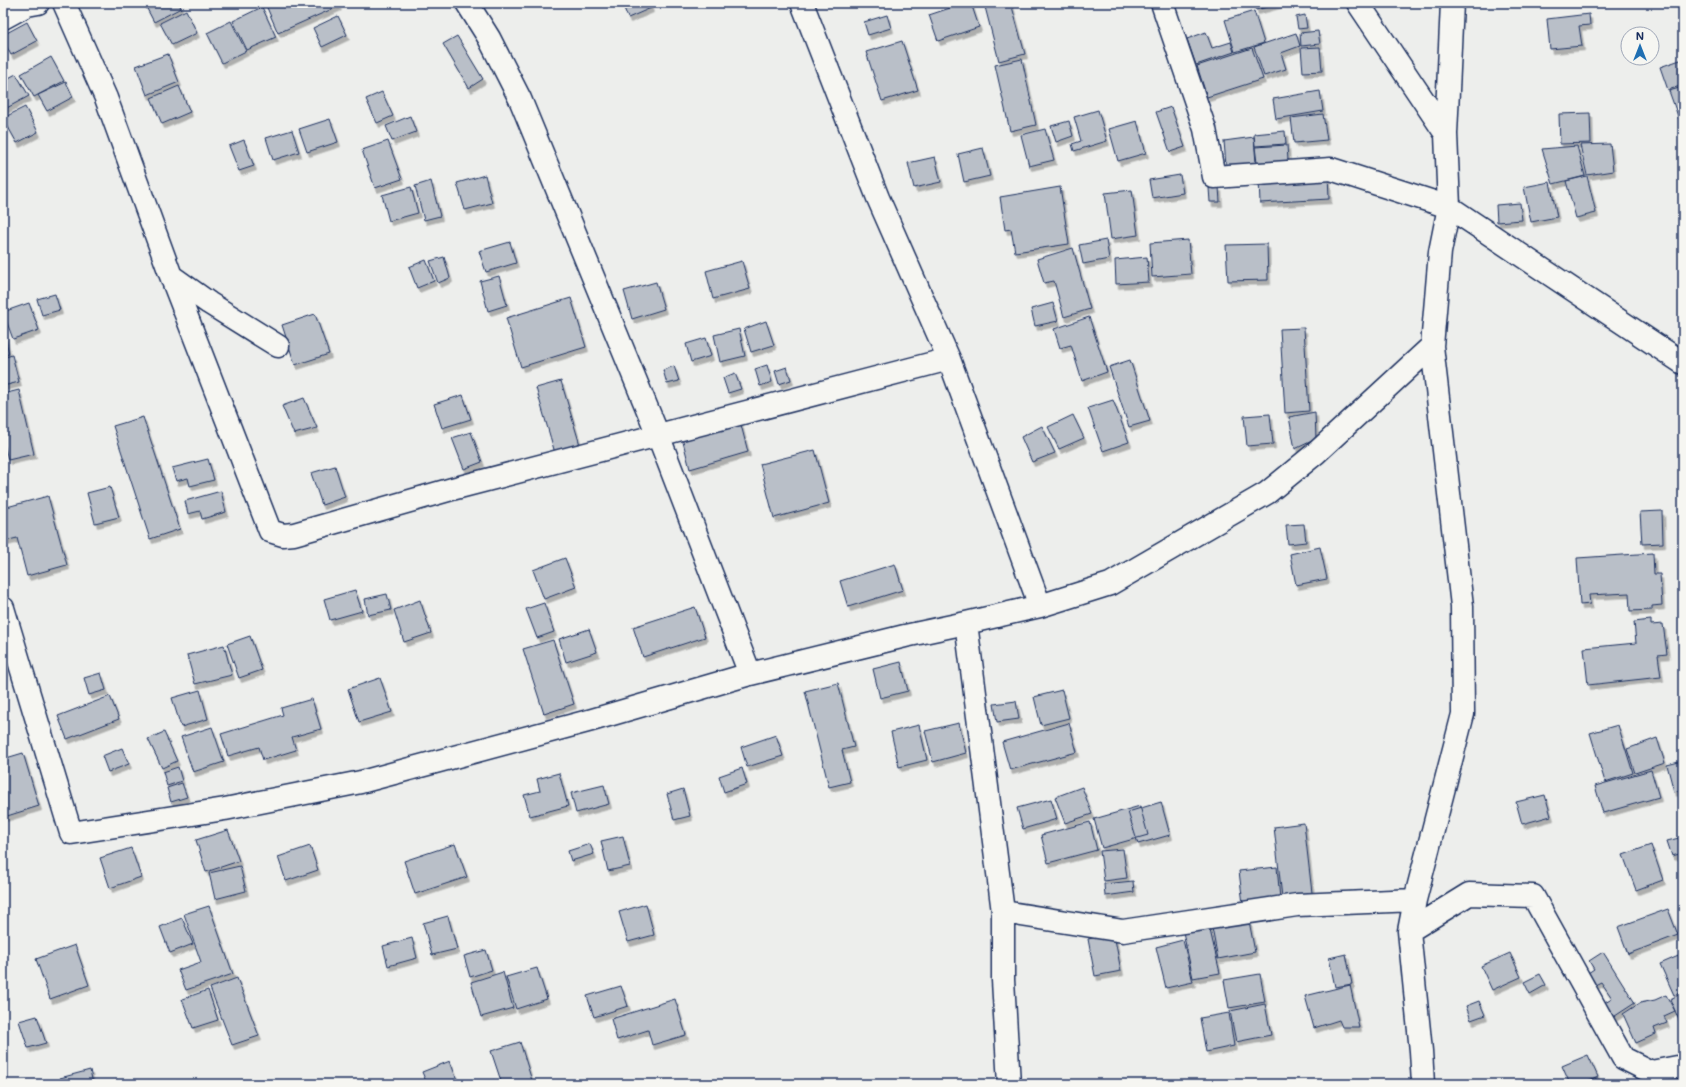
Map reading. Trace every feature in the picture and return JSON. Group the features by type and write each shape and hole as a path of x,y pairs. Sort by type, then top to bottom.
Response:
{"street":[{"path":"3,18 27,5 38,3"},
{"path":"64,3 106,98 171,276 270,531 283,534 294,534 452,489 948,359"},
{"path":"467,3 489,38 520,99 658,435 750,674"},
{"path":"802,3 878,198 948,359 1040,606"},
{"path":"1162,3 1205,129 1214,177 1331,169 1449,207 1683,363"},
{"path":"1358,3 1446,134"},
{"path":"1423,1084 1409,931 1415,900 1463,714 1462,606 1432,346 1440,252 1449,207 1446,134 1452,3"},
{"path":"171,276 209,303 278,346"},
{"path":"3,608 71,833 225,809 361,782 592,720 750,674 905,636 1040,606 1110,584 1267,493 1316,453 1432,346"},
{"path":"966,623 1003,912 1003,980 1009,1084"},
{"path":"1409,931 1469,894 1534,896 1623,1058 1653,1078 1683,1066"},
{"path":"1003,912 1123,931 1297,905 1415,900"}],"building":[{"path":"144,3 179,3 181,8 154,22"},
{"path":"265,3 337,3 339,6 278,33"},
{"path":"622,3 649,3 651,8 628,18"},
{"path":"965,3 971,3 979,27 938,41 929,15"},
{"path":"984,3 1011,3 1025,54 999,61"},
{"path":"1254,3 1281,3 1256,10"},
{"path":"262,7 276,37 247,50 233,21"},
{"path":"186,10 197,33 172,45 160,23"},
{"path":"1254,11 1264,43 1235,52 1225,20"},
{"path":"1589,14 1590,25 1579,26 1582,46 1550,49 1547,19"},
{"path":"887,15 891,28 868,35 864,22"},
{"path":"1305,15 1307,28 1298,29 1296,17"},
{"path":"338,16 347,35 322,47 313,28"},
{"path":"231,21 246,51 222,63 207,33"},
{"path":"27,22 37,41 11,55 3,40 3,35"},
{"path":"1318,31 1320,44 1301,46 1300,33"},
{"path":"1206,32 1212,48 1231,42 1234,52 1196,65 1187,39"},
{"path":"1296,33 1300,46 1281,53 1286,69 1264,76 1254,47"},
{"path":"457,36 483,79 469,88 443,44"},
{"path":"902,41 918,90 882,101 866,52"},
{"path":"1320,47 1322,71 1303,72 1301,48"},
{"path":"1252,48 1263,79 1207,97 1197,66"},
{"path":"168,54 179,82 147,95 136,66"},
{"path":"51,57 64,81 34,97 21,74"},
{"path":"1022,59 1036,125 1010,131 995,65"},
{"path":"1683,59 1683,85 1668,90 1660,67"},
{"path":"16,74 29,96 3,110 3,81"},
{"path":"66,82 73,97 47,111 38,95"},
{"path":"179,86 190,112 162,124 151,98"},
{"path":"1683,87 1683,118 1679,119 1669,91"},
{"path":"1320,91 1323,111 1276,119 1273,99"},
{"path":"382,92 393,116 377,123 366,99"},
{"path":"25,107 38,132 17,143 3,118"},
{"path":"1171,107 1185,147 1170,152 1156,112"},
{"path":"1098,110 1107,141 1074,151 1072,144 1081,141 1074,117"},
{"path":"1590,113 1591,143 1560,144 1559,114"},
{"path":"1323,114 1327,140 1294,143 1291,118"},
{"path":"410,116 416,132 392,141 386,126"},
{"path":"330,119 338,142 307,152 299,129"},
{"path":"1069,121 1073,136 1056,142 1051,126"},
{"path":"1137,121 1146,153 1118,161 1109,129"},
{"path":"1045,129 1054,160 1029,166 1021,135"},
{"path":"292,130 299,152 273,160 266,138"},
{"path":"1285,131 1286,144 1255,146 1254,134"},
{"path":"1254,137 1256,163 1226,166 1224,141"},
{"path":"244,140 254,166 239,171 229,146"},
{"path":"388,141 402,179 375,188 362,150"},
{"path":"1610,144 1613,171 1587,175 1580,145"},
{"path":"1287,145 1288,161 1257,163 1255,147"},
{"path":"1577,146 1585,176 1553,184 1542,149"},
{"path":"983,148 990,176 964,182 958,154"},
{"path":"935,157 941,182 914,188 908,163"},
{"path":"1328,174 1329,199 1260,203 1259,179"},
{"path":"485,175 492,203 465,210 457,183"},
{"path":"1180,175 1183,193 1152,198 1149,180"},
{"path":"1587,176 1596,213 1576,218 1566,181"},
{"path":"431,181 440,216 424,220 415,186"},
{"path":"1550,182 1557,217 1531,222 1524,187"},
{"path":"411,187 418,213 389,221 382,195"},
{"path":"1060,187 1069,244 1015,252 1011,229 1005,230 1000,197"},
{"path":"1219,187 1220,202 1210,202 1209,188"},
{"path":"1132,190 1138,235 1111,239 1105,193"},
{"path":"1520,203 1522,220 1497,222 1496,205"},
{"path":"1106,240 1109,259 1083,264 1079,245"},
{"path":"1188,240 1191,274 1152,277 1150,243"},
{"path":"510,242 516,263 486,272 479,251"},
{"path":"1267,244 1268,280 1228,281 1226,245"},
{"path":"1073,248 1090,309 1064,317 1054,281 1044,283 1037,259"},
{"path":"444,257 450,278 438,283 430,261"},
{"path":"1147,257 1149,282 1116,284 1115,260"},
{"path":"426,260 434,281 417,288 409,267"},
{"path":"742,261 750,289 713,299 706,271"},
{"path":"499,276 507,305 488,311 480,281"},
{"path":"656,282 664,309 632,319 624,291"},
{"path":"55,294 60,310 42,315 37,299"},
{"path":"571,298 586,347 521,367 506,318"},
{"path":"29,303 39,330 13,339 3,312"},
{"path":"1053,303 1058,321 1035,326 1031,309"},
{"path":"315,314 329,354 295,365 282,325"},
{"path":"1089,317 1107,372 1082,381 1071,345 1060,348 1054,329"},
{"path":"766,321 774,345 751,352 744,329"},
{"path":"3,326 9,354 3,355"},
{"path":"1304,328 1309,411 1285,413 1280,329"},
{"path":"739,329 745,356 720,362 714,335"},
{"path":"706,338 711,356 691,362 686,344"},
{"path":"12,355 19,382 3,386 3,358"},
{"path":"1130,360 1150,421 1129,427 1109,367"},
{"path":"767,365 772,382 760,386 755,369"},
{"path":"674,366 679,381 667,384 663,370"},
{"path":"787,367 791,380 779,384 775,371"},
{"path":"735,373 741,389 728,393 723,378"},
{"path":"561,381 580,445 555,453 536,388"},
{"path":"19,390 34,454 8,460 3,439 3,394"},
{"path":"463,395 471,419 442,428 434,404"},
{"path":"304,398 317,428 294,434 282,406"},
{"path":"1113,400 1129,442 1103,451 1088,408"},
{"path":"1315,412 1316,439 1295,449 1289,417"},
{"path":"1270,414 1273,444 1247,446 1244,416"},
{"path":"1073,415 1084,438 1059,449 1048,427"},
{"path":"143,417 180,529 150,539 113,426"},
{"path":"740,421 748,452 690,469 682,438"},
{"path":"1042,426 1055,453 1032,462 1021,437"},
{"path":"471,432 482,462 464,469 452,438"},
{"path":"815,450 829,503 774,518 760,464"},
{"path":"208,459 214,480 190,486 188,478 176,481 172,468"},
{"path":"335,466 345,497 322,505 311,473"},
{"path":"110,487 119,517 95,523 87,493"},
{"path":"221,491 226,512 202,519 200,511 188,514 185,501"},
{"path":"48,496 67,565 27,576 17,538 5,541 3,534 3,508"},
{"path":"1662,511 1663,543 1642,544 1640,512"},
{"path":"1304,524 1306,542 1288,544 1286,525"},
{"path":"1320,547 1327,579 1296,585 1290,554"},
{"path":"1653,553 1654,574 1660,574 1662,605 1652,606 1652,610 1630,611 1629,593 1589,595 1590,604 1580,605 1577,558"},
{"path":"565,558 576,587 544,599 533,570"},
{"path":"895,564 903,590 848,607 840,581"},
{"path":"355,590 362,611 330,620 324,599"},
{"path":"387,594 391,610 368,615 365,599"},
{"path":"420,600 431,633 404,642 394,610"},
{"path":"544,603 554,632 537,638 526,609"},
{"path":"695,607 705,637 643,657 633,627"},
{"path":"1651,620 1651,625 1663,624 1667,654 1658,655 1661,677 1588,685 1584,648 1636,643 1634,622"},
{"path":"589,629 597,652 566,662 559,639"},
{"path":"250,636 262,670 239,678 227,644"},
{"path":"553,640 574,704 544,714 523,649"},
{"path":"224,645 232,675 195,684 187,655"},
{"path":"901,662 908,691 880,698 873,669"},
{"path":"101,673 106,690 89,695 84,678"},
{"path":"380,678 392,712 359,722 348,689"},
{"path":"838,683 854,747 842,750 850,782 829,787 805,691"},
{"path":"200,690 208,719 181,727 172,698"},
{"path":"1062,690 1069,718 1041,725 1034,697"},
{"path":"110,696 119,719 67,739 58,716"},
{"path":"312,699 321,729 292,737 296,750 263,760 259,747 228,756 221,734 283,715 281,708"},
{"path":"1016,701 1019,719 997,722 994,704"},
{"path":"959,723 966,753 933,762 925,731"},
{"path":"1069,723 1077,752 1010,770 1002,742"},
{"path":"919,725 927,760 899,767 891,732"},
{"path":"1618,725 1633,773 1605,782 1590,733"},
{"path":"212,727 224,762 193,772 181,737"},
{"path":"164,732 177,761 162,768 148,739"},
{"path":"776,735 783,756 747,767 741,747"},
{"path":"1657,738 1665,763 1635,773 1627,749"},
{"path":"122,748 129,764 108,772 102,756"},
{"path":"23,753 39,806 4,817 3,759"},
{"path":"1683,761 1683,789 1674,792 1667,765"},
{"path":"178,767 182,781 167,786 163,772"},
{"path":"742,768 747,784 724,792 719,776"},
{"path":"1651,770 1659,797 1603,813 1595,786"},
{"path":"559,773 568,806 530,816 524,795 540,791 537,779"},
{"path":"182,783 187,797 171,802 167,788"},
{"path":"604,785 609,804 576,813 571,793"},
{"path":"1082,787 1092,814 1065,823 1055,797"},
{"path":"683,789 690,816 674,820 667,794"},
{"path":"1545,795 1551,816 1522,824 1516,802"},
{"path":"1051,799 1057,819 1023,829 1017,808"},
{"path":"1161,802 1170,835 1138,844 1128,812"},
{"path":"1140,806 1148,835 1102,848 1094,819"},
{"path":"1090,822 1097,850 1048,863 1041,835"},
{"path":"1304,823 1312,893 1282,897 1274,827"},
{"path":"228,830 239,861 206,872 196,840"},
{"path":"623,836 630,866 608,871 601,841"},
{"path":"1683,837 1683,853 1672,856 1667,841"},
{"path":"455,844 467,877 415,894 404,861"},
{"path":"590,844 594,854 571,861 568,851"},
{"path":"1651,845 1663,880 1636,890 1623,855"},
{"path":"310,846 318,870 286,881 278,857"},
{"path":"131,848 141,877 110,888 100,858"},
{"path":"1123,849 1127,878 1104,881 1100,851"},
{"path":"240,866 246,891 215,899 209,873"},
{"path":"1277,867 1280,899 1243,904 1239,871"},
{"path":"1133,881 1134,892 1105,896 1104,884"},
{"path":"646,904 654,935 628,942 619,912"},
{"path":"209,906 233,974 186,990 178,970 201,962 184,914"},
{"path":"1668,909 1678,935 1628,954 1618,927"},
{"path":"448,916 457,949 432,955 423,923"},
{"path":"182,918 193,944 170,953 160,927"},
{"path":"1249,921 1255,952 1218,959 1212,928"},
{"path":"1209,926 1220,973 1193,978 1183,932"},
{"path":"1114,934 1121,971 1095,976 1088,939"},
{"path":"412,938 417,958 388,966 383,946"},
{"path":"1183,940 1193,982 1166,988 1156,947"},
{"path":"75,945 89,985 50,999 36,959"},
{"path":"486,950 492,970 470,977 464,956"},
{"path":"1603,952 1635,1003 1612,1018 1603,1003 1612,998 1601,982 1595,985 1588,973 1594,969 1589,961"},
{"path":"1510,953 1521,977 1492,990 1481,966"},
{"path":"1346,954 1352,984 1335,987 1329,958"},
{"path":"1683,954 1683,992 1674,995 1660,964"},
{"path":"537,968 547,999 516,1009 506,977"},
{"path":"503,972 513,1008 481,1017 471,982"},
{"path":"1260,974 1265,1002 1229,1008 1224,980"},
{"path":"1540,974 1546,985 1530,994 1524,982"},
{"path":"237,978 259,1036 232,1045 210,988"},
{"path":"1350,985 1359,1027 1342,1027 1339,1020 1314,1028 1305,996"},
{"path":"621,986 628,1006 594,1017 587,996"},
{"path":"208,990 218,1020 193,1028 182,999"},
{"path":"1683,993 1683,1025 1681,1025 1670,999"},
{"path":"1666,995 1675,1011 1664,1016 1667,1023 1654,1028 1656,1034 1636,1043 1623,1014 1640,1003 1655,1000"},
{"path":"675,999 686,1035 652,1045 648,1030 617,1040 611,1019"},
{"path":"1479,1001 1485,1015 1471,1020 1466,1006"},
{"path":"1265,1004 1271,1035 1236,1042 1230,1011"},
{"path":"1229,1013 1234,1046 1206,1052 1200,1018"},
{"path":"37,1016 46,1043 28,1048 19,1021"},
{"path":"520,1042 533,1084 502,1084 491,1051"},
{"path":"1588,1055 1598,1077 1583,1084 1570,1084 1562,1066"},
{"path":"450,1061 458,1083 427,1084 422,1072"},
{"path":"90,1070 93,1084 61,1084 60,1078"},
{"path":"494,1080 496,1084 483,1084"}]}
